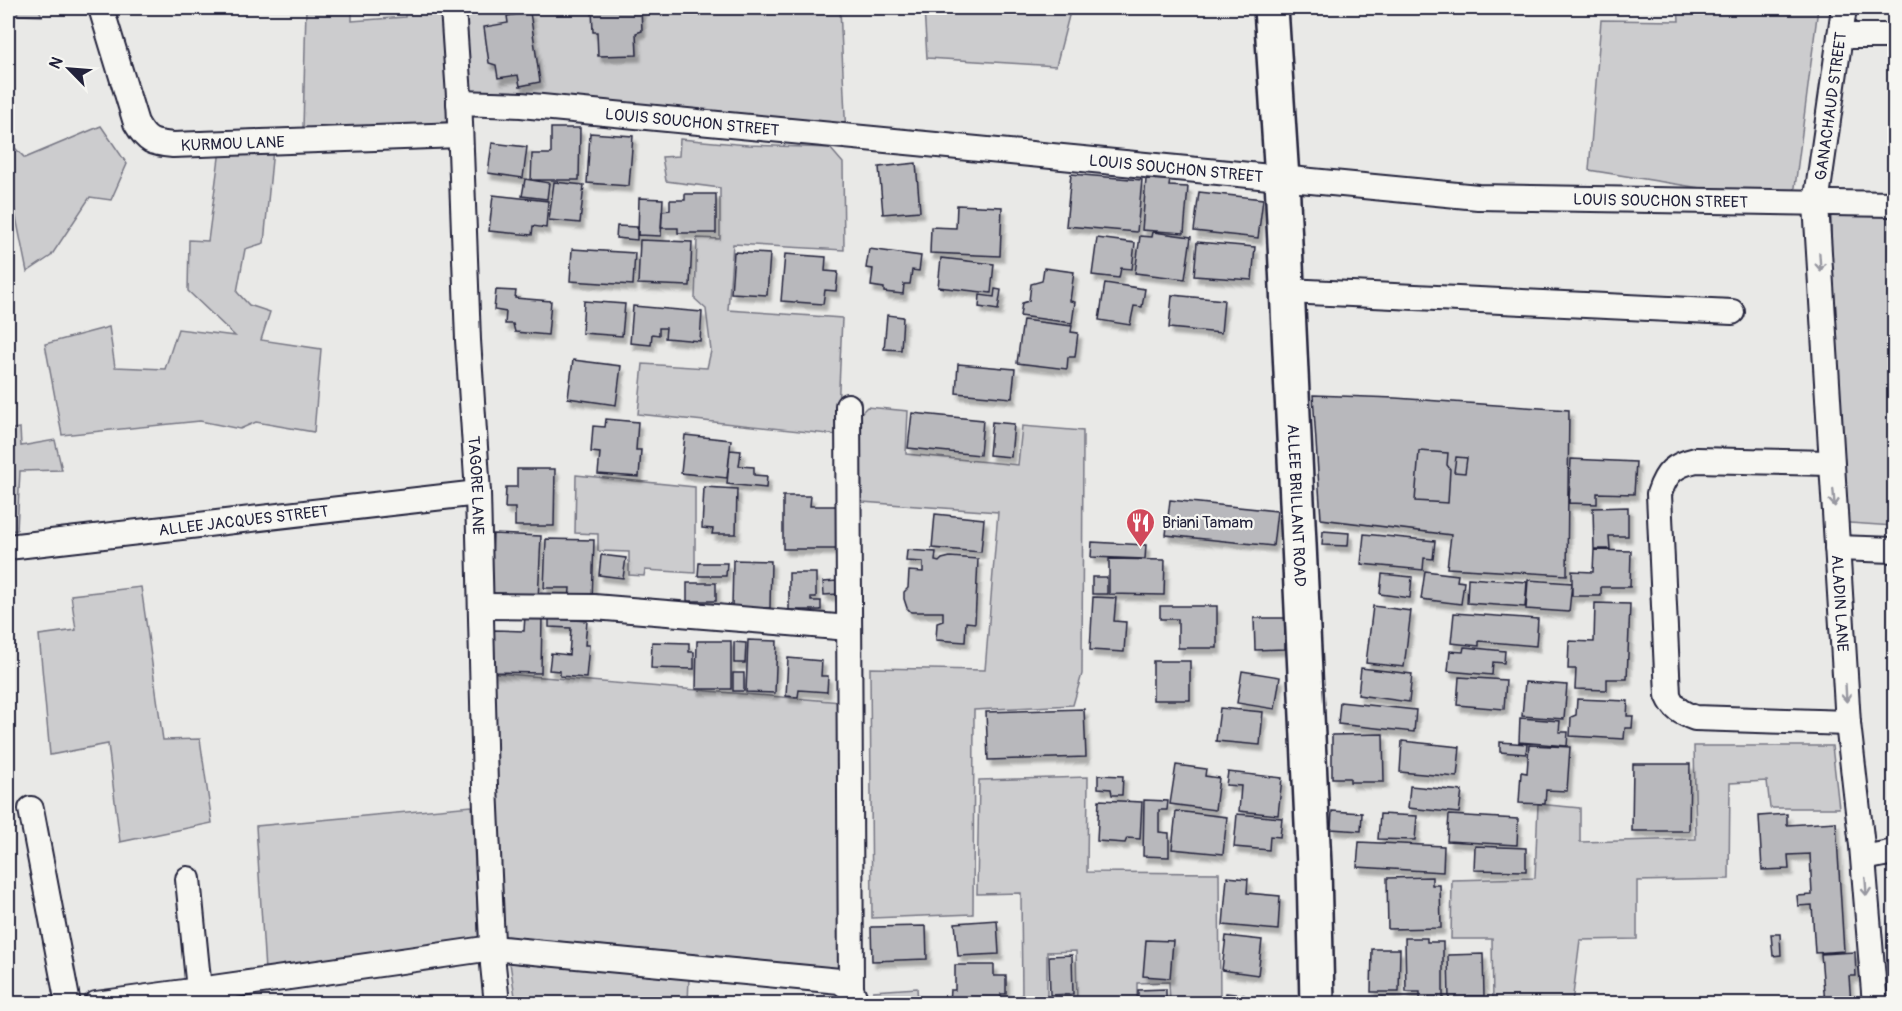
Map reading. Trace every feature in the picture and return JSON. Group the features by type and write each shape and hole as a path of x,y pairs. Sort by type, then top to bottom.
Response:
{"main road":[{"name":"ALLEE BRILLANT ROAD","path":"1271,8 1282,179 1314,866 1317,1004"}],"street":[{"name":"KURMOU LANE","path":"101,8 136,123 144,136 157,143 460,135"},
{"name":"TAGORE LANE","path":"453,8 468,340 478,493 485,786 497,1004"},
{"name":"GANACHAUD STREET","path":"1816,204 1844,8"},
{"path":"1840,36 1894,36"},
{"name":"LOUIS SOUCHON STREET","path":"459,104 521,105 1478,197 1894,204"},
{"name":"ALADIN LANE","path":"1816,204 1848,723 1863,858 1875,1004"},
{"path":"1287,291 1732,312"},
{"path":"848,405 854,996"},
{"path":"1831,463 1696,460 1671,470 1663,480 1659,494 1668,695 1672,706 1682,714 1695,718 1848,723"},
{"name":"ALLEE JACQUES STREET","path":"8,547 478,493"},
{"path":"1837,548 1894,550"},
{"path":"481,606 594,607 849,628"},
{"path":"31,809 68,1004"},
{"path":"1863,858 1894,852"},
{"path":"188,879 200,997"},
{"path":"96,1004 200,997 493,956 840,981 854,996"}],"shaded area":[{"path":"14,8 38,8 42,16 19,15"},
{"path":"306,8 352,8 352,21 405,17 405,8 445,8 453,122 303,129"},
{"path":"454,8 840,8 846,137 460,102"},
{"path":"924,8 1071,8 1056,66 927,58"},
{"path":"1678,8 1818,8 1793,203 1589,170 1601,20 1679,21"},
{"path":"101,126 127,164 111,200 90,197 51,256 27,272 11,192 8,192 8,141 25,158"},
{"path":"680,139 748,145 830,148 843,163 844,250 733,244 728,310 842,318 837,435 638,414 643,364 707,368 711,351 706,309 695,299 697,238 720,239 720,188 666,181 662,157 679,156"},
{"path":"273,149 264,243 245,249 237,292 249,305 270,312 261,340 321,349 314,432 256,422 240,429 200,421 62,435 45,344 109,327 115,367 165,369 178,329 235,336 188,291 189,240 208,241 220,150"},
{"path":"1831,215 1894,215 1894,526 1835,522"},
{"path":"867,407 908,411 906,454 1018,465 1022,426 1083,431 1082,674 1073,705 974,710 973,914 872,918 870,668 985,670 998,512 862,502 860,414"},
{"path":"20,428 21,446 55,440 62,470 20,471 17,530 8,531 8,430"},
{"path":"576,475 695,487 695,573 645,570 644,576 629,575 629,552 598,551 598,534 575,533"},
{"path":"141,587 163,740 200,739 212,823 120,842 108,744 50,755 39,635 76,630 71,595"},
{"path":"483,672 853,703 847,969 492,935"},
{"path":"1694,746 1832,746 1839,808 1770,808 1767,781 1730,783 1729,879 1637,881 1637,939 1580,940 1572,1003 1493,1003 1492,939 1451,939 1452,880 1535,878 1538,804 1580,808 1580,842 1696,839"},
{"path":"1088,777 1087,872 1219,873 1220,1003 1170,1003 1169,982 1137,983 1137,1003 1077,1003 1076,951 1047,952 1047,996 1022,996 1021,893 977,894 979,780"},
{"path":"472,806 479,943 265,971 256,826"},
{"path":"510,963 689,978 688,1003 516,1003"},
{"path":"917,988 918,1003 873,1003 873,991"}],"building":[{"path":"592,8 641,8 642,31 636,33 637,55 598,56 597,32 593,32"},
{"path":"530,12 540,82 520,86 518,75 498,78 496,65 489,63 484,27 508,23 507,16"},
{"path":"551,128 580,128 579,180 531,180 532,154 551,154"},
{"path":"590,133 633,136 629,186 587,183"},
{"path":"492,143 527,147 523,178 488,173"},
{"path":"916,163 920,211 883,214 879,167"},
{"path":"1071,174 1142,180 1137,232 1066,226"},
{"path":"525,179 549,183 547,199 522,196"},
{"path":"1146,179 1170,180 1169,186 1188,187 1184,233 1142,230"},
{"path":"554,182 584,185 580,223 549,220"},
{"path":"1199,192 1263,199 1258,238 1194,231"},
{"path":"685,194 716,194 716,233 678,233 678,228 661,228 662,211 670,210 670,200 685,200"},
{"path":"493,195 548,201 546,228 533,226 532,235 489,231"},
{"path":"639,198 663,199 661,236 638,235"},
{"path":"957,205 1002,207 1000,256 930,253 931,227 956,228"},
{"path":"617,226 637,227 637,240 616,238"},
{"path":"1153,232 1191,237 1185,279 1135,273 1140,236 1152,237"},
{"path":"1097,238 1135,243 1132,269 1121,268 1119,278 1092,275"},
{"path":"640,240 692,242 690,286 638,284"},
{"path":"1197,242 1255,247 1252,280 1194,276"},
{"path":"572,249 635,253 633,285 570,281"},
{"path":"869,249 921,256 919,271 912,270 910,284 904,284 903,294 884,292 884,288 871,286 873,269 866,268"},
{"path":"734,252 770,254 767,295 731,293"},
{"path":"785,254 826,257 825,271 838,272 836,291 825,290 823,304 781,301"},
{"path":"941,258 994,264 991,293 938,287"},
{"path":"1044,268 1074,272 1070,301 1075,302 1072,323 1020,316 1022,303 1029,301 1031,284 1042,281"},
{"path":"1105,283 1145,289 1142,307 1134,306 1130,325 1099,320"},
{"path":"995,289 1001,290 998,310 979,307 980,295 994,297"},
{"path":"496,290 516,291 515,298 551,301 548,335 515,332 513,324 505,324 506,312 494,310"},
{"path":"1172,295 1224,300 1221,333 1169,328"},
{"path":"584,301 625,304 622,336 582,333"},
{"path":"633,306 702,312 700,341 665,338 666,328 659,328 659,335 652,334 651,345 630,343"},
{"path":"887,315 903,317 901,350 884,349"},
{"path":"1023,320 1072,326 1071,332 1078,333 1075,357 1068,357 1067,369 1017,363"},
{"path":"573,360 621,366 616,405 568,398"},
{"path":"958,364 1015,369 1012,398 956,393"},
{"path":"1313,395 1395,398 1569,410 1567,575 1447,568 1451,535 1321,519"},
{"path":"912,413 983,420 980,455 908,448"},
{"path":"606,419 638,422 636,450 641,450 639,477 598,474 600,453 591,452 593,426 605,427"},
{"path":"992,422 1014,424 1011,457 989,455"},
{"path":"685,435 731,440 727,478 681,473"},
{"path":"730,450 741,451 739,466 754,467 754,475 767,476 766,488 727,484"},
{"path":"1419,451 1448,453 1447,465 1450,469 1448,503 1415,501"},
{"path":"1456,457 1467,458 1465,473 1454,472"},
{"path":"1571,459 1636,462 1634,494 1597,493 1597,504 1569,503"},
{"path":"517,469 555,469 554,526 515,526 515,508 505,508 506,487 517,487"},
{"path":"704,487 737,489 736,534 712,534 713,529 702,528"},
{"path":"783,496 811,496 810,506 836,506 836,549 783,549"},
{"path":"1170,500 1277,511 1273,546 1166,535"},
{"path":"1628,507 1628,536 1609,536 1610,549 1594,549 1593,508"},
{"path":"935,514 984,519 981,552 932,548"},
{"path":"1323,531 1349,533 1348,546 1322,545"},
{"path":"493,534 541,536 538,601 490,599"},
{"path":"1364,534 1435,541 1433,559 1424,558 1423,570 1361,564"},
{"path":"546,539 594,540 592,602 569,602 570,588 544,588"},
{"path":"1092,542 1146,545 1145,559 1091,557"},
{"path":"907,550 936,552 935,561 939,562 950,557 978,559 975,623 966,622 965,642 936,640 937,623 943,621 943,612 911,612 907,608 904,592 908,588 909,571 923,572 923,562 906,561"},
{"path":"1594,550 1631,551 1630,587 1601,587 1601,596 1572,596 1572,571 1593,572"},
{"path":"601,555 626,558 623,578 599,575"},
{"path":"1109,559 1165,560 1164,595 1109,594"},
{"path":"733,560 771,561 770,608 732,607"},
{"path":"699,563 727,563 726,576 698,576"},
{"path":"1425,571 1458,575 1457,581 1464,582 1461,604 1421,599"},
{"path":"789,573 816,573 816,597 811,597 811,601 821,601 821,610 789,610"},
{"path":"1382,574 1412,577 1410,598 1380,594"},
{"path":"1092,577 1107,577 1107,594 1092,594"},
{"path":"1468,578 1527,582 1525,607 1467,603"},
{"path":"1528,580 1572,583 1569,612 1526,609"},
{"path":"837,581 838,594 824,595 823,582"},
{"path":"687,583 716,583 716,601 687,601"},
{"path":"1093,597 1116,598 1114,621 1126,622 1124,652 1090,650"},
{"path":"1595,603 1630,604 1627,679 1607,679 1607,690 1575,689 1576,669 1568,669 1569,641 1594,642"},
{"path":"1160,606 1217,606 1217,648 1178,648 1178,619 1160,619"},
{"path":"1373,606 1411,611 1404,667 1366,663"},
{"path":"1454,613 1538,619 1536,646 1479,641 1479,646 1451,643"},
{"path":"525,615 542,616 541,673 492,672 494,630 524,631"},
{"path":"549,618 587,621 585,645 589,645 586,678 560,676 560,671 549,670 551,653 569,655 571,628 549,627"},
{"path":"1254,618 1285,618 1285,649 1255,650"},
{"path":"748,640 777,641 775,693 746,692"},
{"path":"697,641 731,641 731,689 696,689"},
{"path":"652,642 689,643 689,652 694,652 694,669 651,668"},
{"path":"734,642 746,643 745,663 734,663"},
{"path":"1464,647 1505,651 1504,663 1493,662 1492,675 1448,671 1450,651 1463,652"},
{"path":"788,658 822,661 821,676 828,676 827,692 799,690 798,697 786,696"},
{"path":"1153,661 1190,661 1190,700 1153,700"},
{"path":"1361,668 1412,674 1409,702 1358,695"},
{"path":"1242,671 1280,677 1275,709 1237,703"},
{"path":"733,673 744,673 744,691 733,691"},
{"path":"1459,677 1506,680 1504,709 1457,705"},
{"path":"1525,682 1567,685 1564,719 1522,716"},
{"path":"1577,699 1628,701 1627,716 1633,716 1632,728 1625,728 1624,739 1570,736 1571,717 1576,715"},
{"path":"1340,702 1416,710 1414,732 1338,724"},
{"path":"1220,708 1263,712 1260,745 1216,741"},
{"path":"1084,709 1086,757 988,760 986,712"},
{"path":"1520,718 1560,721 1559,732 1568,732 1567,746 1519,742"},
{"path":"1383,734 1384,782 1350,782 1350,778 1332,778 1332,735"},
{"path":"1402,741 1460,747 1457,777 1400,772"},
{"path":"1500,742 1527,744 1526,754 1500,752"},
{"path":"1529,745 1570,747 1567,791 1546,790 1545,804 1519,803 1521,772 1527,773"},
{"path":"1633,764 1690,764 1689,831 1632,831"},
{"path":"1176,765 1206,769 1205,776 1219,778 1215,810 1170,804"},
{"path":"1228,772 1282,778 1278,815 1239,811 1241,786 1226,785"},
{"path":"1098,775 1123,776 1122,795 1112,795 1111,789 1098,788"},
{"path":"1410,786 1462,791 1459,813 1408,808"},
{"path":"1099,800 1142,802 1140,839 1127,838 1125,843 1097,841"},
{"path":"1144,800 1168,801 1167,810 1159,810 1159,832 1169,833 1169,857 1143,856"},
{"path":"1176,811 1227,817 1223,854 1172,849"},
{"path":"1332,811 1362,813 1361,831 1331,829"},
{"path":"1237,814 1282,818 1280,837 1270,836 1269,850 1234,847"},
{"path":"1380,814 1417,816 1415,840 1378,839"},
{"path":"1787,814 1787,825 1836,822 1844,951 1815,953 1812,905 1798,906 1797,896 1812,895 1810,854 1788,855 1789,869 1762,870 1759,816"},
{"path":"1449,815 1518,819 1517,845 1447,841"},
{"path":"1359,842 1444,846 1443,872 1357,867"},
{"path":"1475,846 1526,848 1526,871 1474,870"},
{"path":"1227,877 1248,879 1247,893 1280,896 1278,930 1223,925"},
{"path":"1432,877 1432,885 1440,885 1441,928 1388,929 1387,878"},
{"path":"997,920 999,954 958,956 955,923"},
{"path":"926,926 927,959 872,961 871,927"},
{"path":"1771,934 1780,934 1781,955 1773,956"},
{"path":"1226,936 1262,940 1258,975 1222,970"},
{"path":"1405,938 1427,938 1427,942 1443,942 1443,999 1420,999 1420,992 1406,992"},
{"path":"1146,940 1173,941 1170,978 1143,976"},
{"path":"1372,949 1400,949 1399,992 1371,992"},
{"path":"1855,952 1856,976 1849,976 1851,1004 1825,1004 1821,954"},
{"path":"1483,954 1484,996 1468,996 1468,1003 1453,1004 1453,1000 1449,1001 1448,955"},
{"path":"1072,955 1073,994 1050,995 1049,956"},
{"path":"955,965 994,965 994,976 1006,976 1006,994 1001,994 1001,1002 949,1001 950,990 955,990"},
{"path":"1166,989 1166,1004 1138,1004 1138,990"},
{"path":"1226,993 1244,995 1243,1004 1225,1004"},
{"path":"1024,1001 1071,1002 1071,1004 1024,1004"}],"place":[{"name":"Briani Tamam","path":"1141,548"}]}
